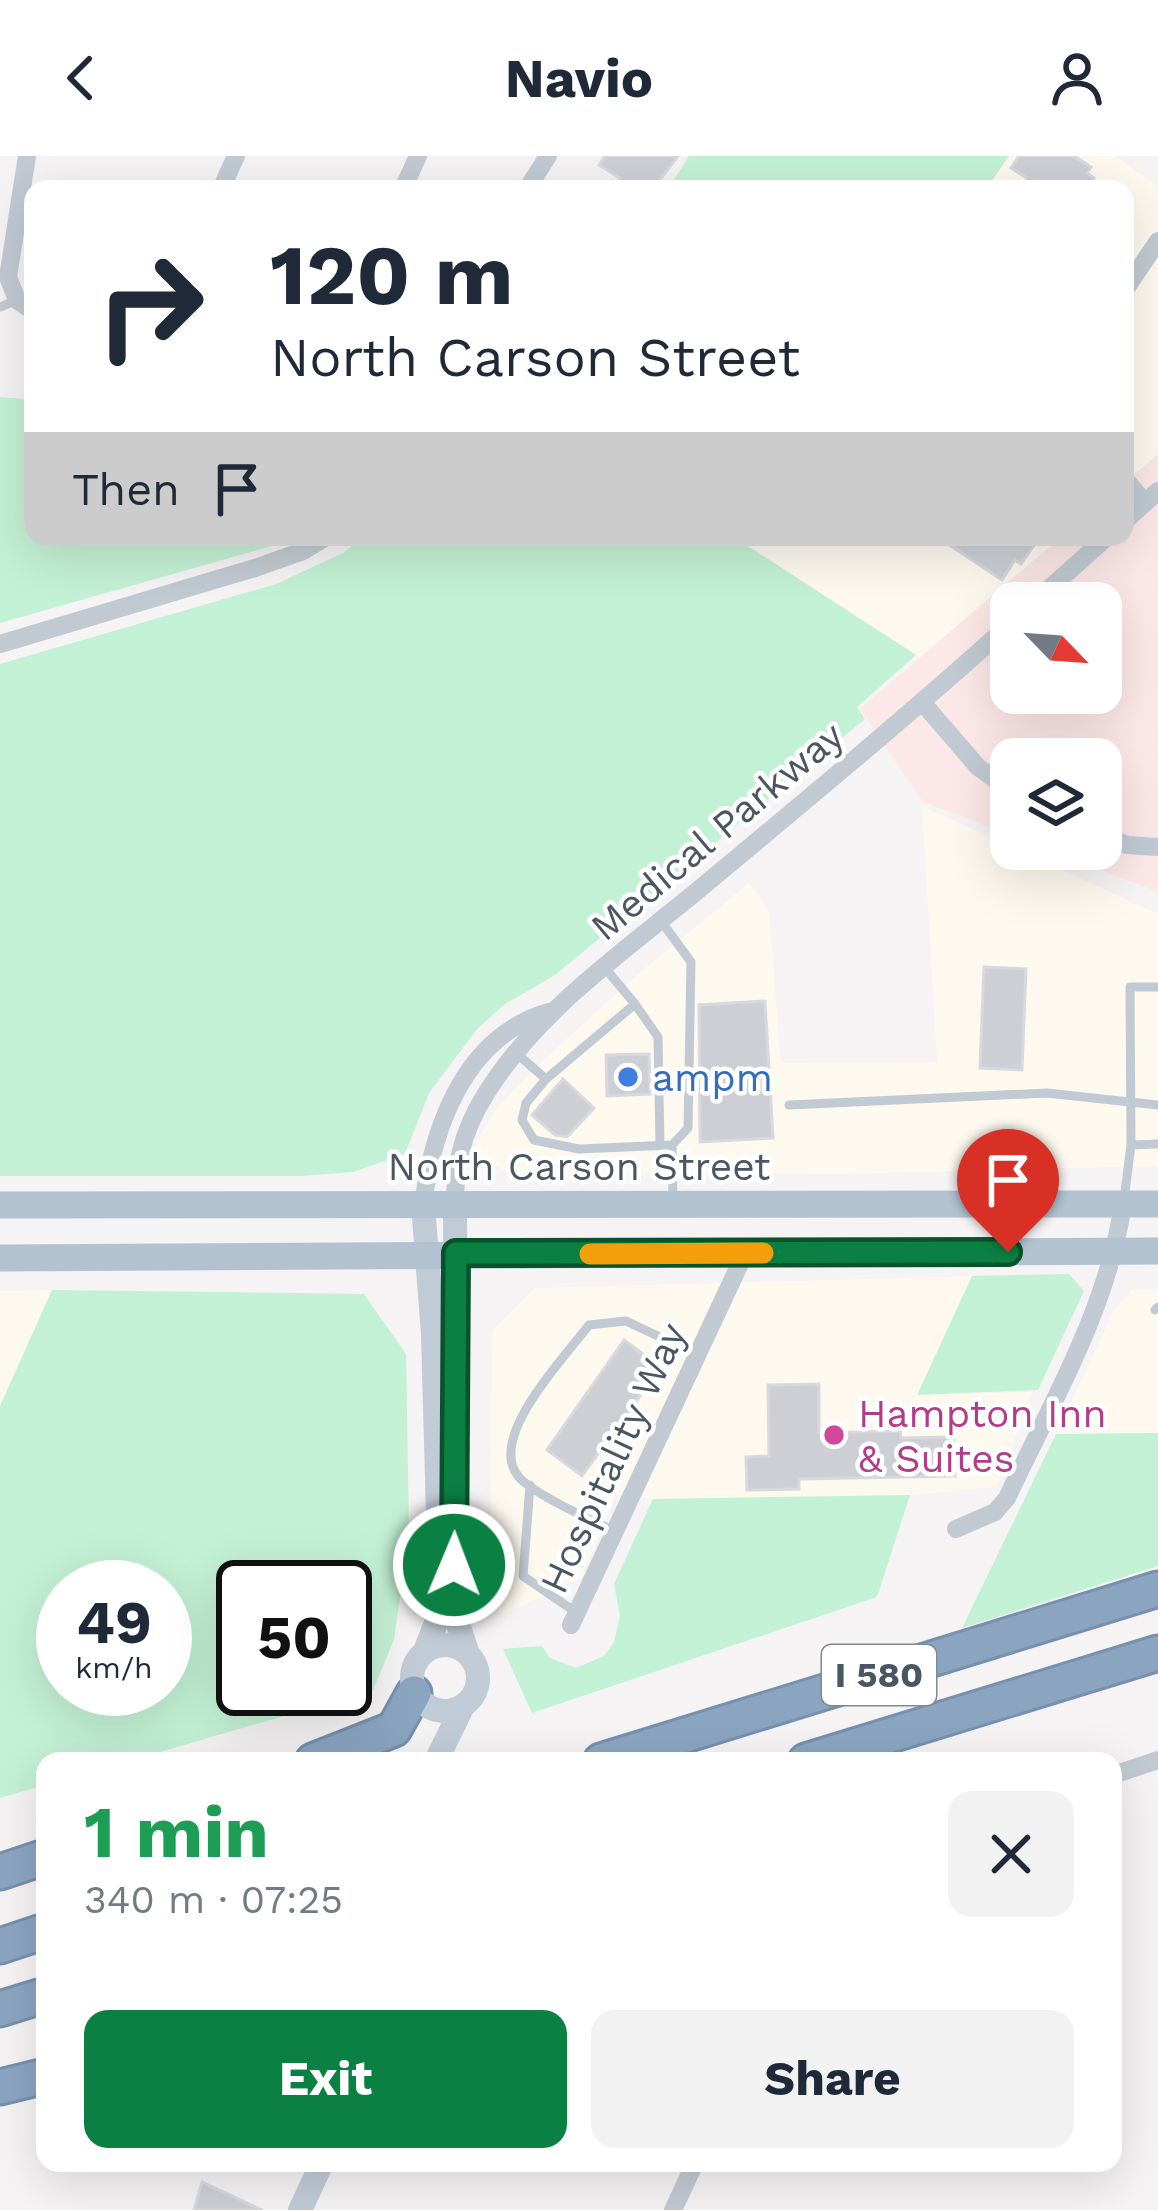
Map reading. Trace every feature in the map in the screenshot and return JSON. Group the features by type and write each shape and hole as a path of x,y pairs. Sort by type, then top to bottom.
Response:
{"highway":[{"name":"I 580","path":"630,1752 1158,1589"},
{"name":"I 580","path":"835,1752 1158,1653"},
{"path":"336,1752 394,1729 418,1698"},
{"path":"0,1873 36,1860"},
{"path":"0,1946 36,1934"},
{"path":"0,2009 36,1998"},
{"path":"0,2087 36,2078"}],"main road":[{"path":"440,1752 478,1680 456,1618 455,1204"},
{"name":"North Carson Street","path":"0,1205 1158,1204"},
{"path":"423,1205 440,1587 438,1618 411,1673 435,1752"},
{"path":"0,1258 1158,1251"},
{"path":"425,1651 442,1645 468,1654"},
{"path":"418,1698 436,1711 463,1706"},
{"path":"301,2210 318,2172"}],"street":[{"path":"17,306 8,277 27,156"},
{"path":"1134,279 1155,254"},
{"path":"0,644 255,568 311,546"},
{"path":"1057,582 1097,546"},
{"name":"Medical Parkway","path":"455,1204 460,1143 482,1099 554,1010 990,642"},
{"path":"922,702 990,776"},
{"path":"1122,842 1158,847"},
{"name":"Medical Parkway","path":"423,1205 436,1131 454,1094 499,1036 518,1023 554,1010"},
{"path":"956,1529 995,1512 1007,1498 1089,1322 1116,1251 1123,1204"},
{"name":"Hospitality Way","path":"574,1619 746,1253"},
{"path":"1122,1771 1158,1760"},
{"path":"673,2210 691,2172"}],"lane":[{"path":"635,1004 546,1079 526,1103 522,1120 534,1141 579,1149 666,1146 688,1128 691,962 661,922"},
{"path":"604,968 658,1037 673,1204"},
{"path":"1123,1204 1131,1145 1130,987 1158,987"},
{"path":"516,1053 546,1079"},
{"path":"789,1105 1047,1093 1158,1105"},
{"path":"1131,1145 1158,1144"},
{"path":"615,1532 519,1479 509,1458 514,1426 589,1325 626,1321 698,1355"},
{"path":"530,1485 523,1576 574,1619"}],"shaded area":[{"path":"1009,156 1115,156 1158,186 1158,454 1134,474 1134,180 992,180"},
{"path":"1158,454 1158,891 1102,870 1122,870 1122,738 990,738 990,827 923,802 860,709 990,598 990,714 1122,714 1122,582 1008,582 1050,546 1134,546 1134,474"},
{"path":"749,546 1050,546 1008,582 990,582 990,597 920,657"},
{"path":"922,806 990,837 990,870 1062,870 1158,914 1158,1166 845,1174 507,1172 475,1152 497,1107 548,1056 749,883 769,911 781,1063 937,1062"},
{"path":"972,1276 918,1394 1033,1392 996,1487 910,1495 654,1499 616,1495 582,1577 501,1616 490,1587 492,1331 535,1288"},
{"path":"1158,1289 1158,1433 1056,1434 1113,1312 1132,1290"},
{"path":"52,1290 0,1406 0,1291"}],"green space":[{"path":"689,156 1009,156 992,180 674,180"},
{"path":"0,397 24,399 24,546 270,546 268,547 0,623"},
{"path":"352,546 748,546 916,655 857,707 865,719 555,975 505,1004 477,1029 429,1093 405,1154 353,1172 300,1176 0,1176 0,664 276,584"},
{"path":"1069,1274 1084,1291 1038,1390 917,1395 972,1276"},
{"path":"52,1290 364,1294 406,1354 409,1530 394,1640 373,1690 372,1560 216,1560 216,1716 284,1716 160,1752 36,1752 36,1788 0,1798 0,1406"},
{"path":"1158,1433 1158,1566 962,1628 1056,1434"},
{"path":"910,1495 877,1597 532,1713 503,1649 542,1646 550,1658 576,1668 604,1656 614,1642 620,1616 614,1584 653,1499"}],"building":[{"path":"605,156 678,156 660,180 619,180 599,165"},
{"path":"1019,156 1074,156 1091,167 1087,173 1094,178 1026,180 1011,168"},
{"path":"951,546 1034,546 1021,564 1015,560 1002,580"},
{"path":"984,967 1026,969 1022,1070 980,1068"},
{"path":"765,1001 773,1138 700,1142 699,1005"},
{"name":"ampm","path":"649,1054 650,1094 607,1096 606,1055"},
{"path":"563,1079 594,1108 567,1137 555,1135 532,1115"},
{"path":"624,1340 661,1367 582,1476 547,1450"},
{"name":"Hampton Inn & Suites","path":"819,1384 819,1433 900,1431 901,1438 954,1437 955,1476 799,1479 799,1489 747,1490 746,1457 769,1456 768,1385"},
{"path":"202,2182 262,2210 194,2210"}],"slow traffic":[{"path":"590,1254 763,1253"}],"place":[{"name":"ampm","path":"628,1077"},
{"name":"Hampton Inn & Suites","path":"834,1435"}],"route":[{"path":"454,1565 456,1253 1008,1252"}]}
